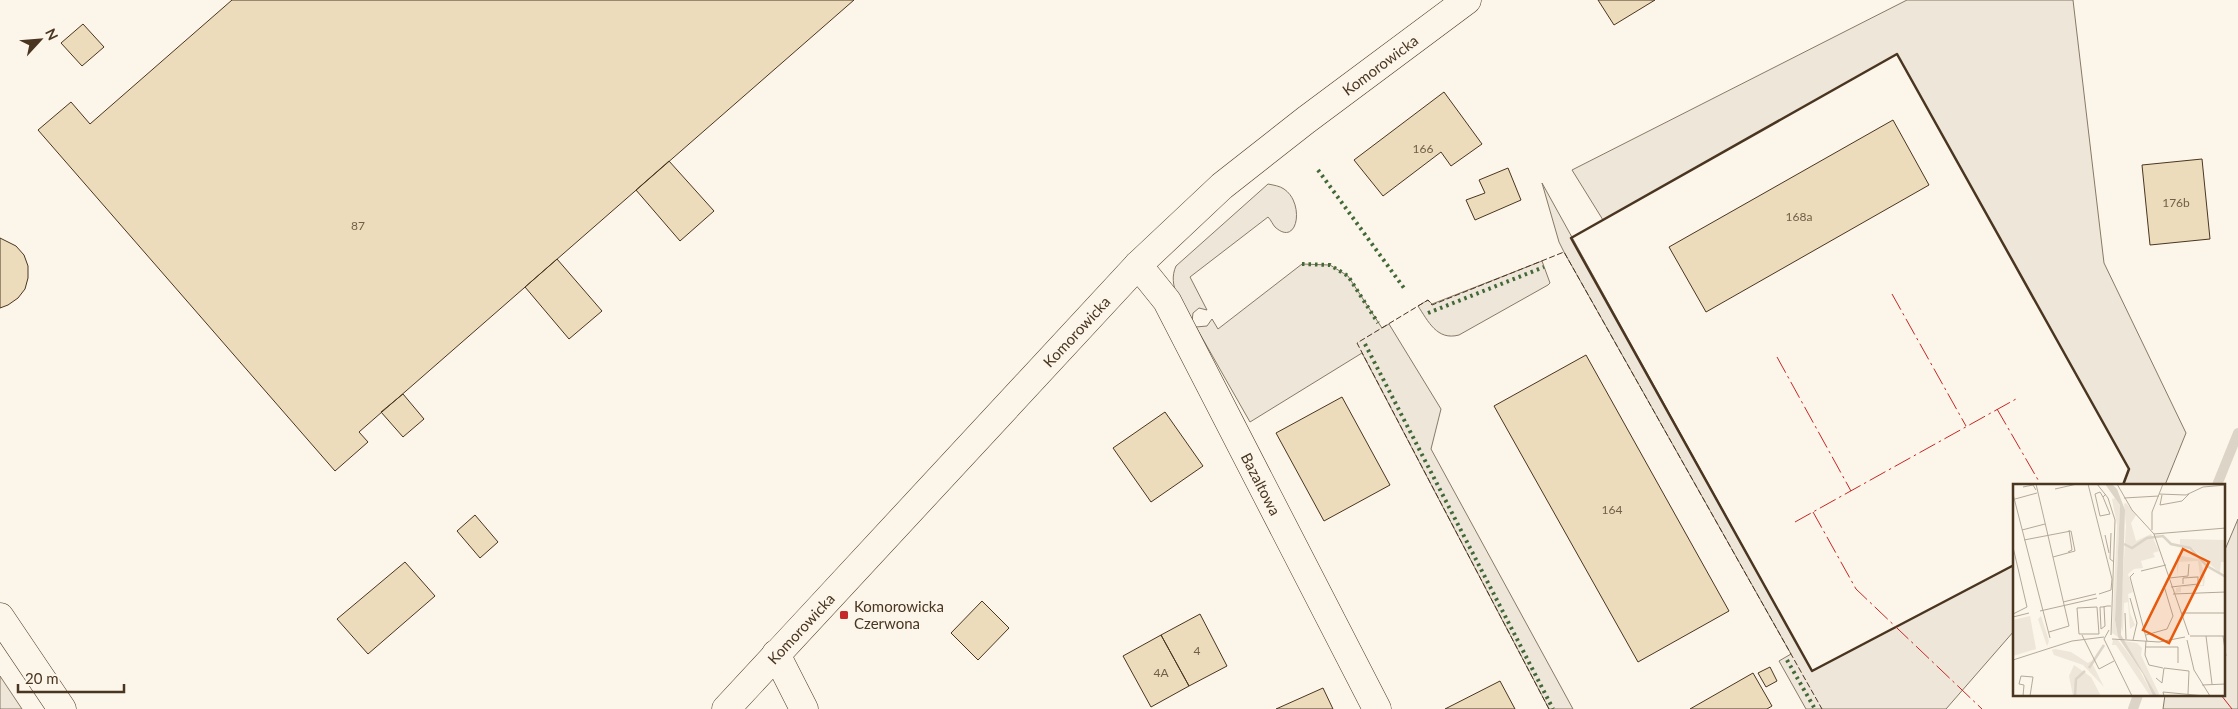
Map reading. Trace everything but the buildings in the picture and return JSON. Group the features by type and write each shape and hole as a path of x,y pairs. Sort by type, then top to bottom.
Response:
{"street":[{"name":"Komorowicka","path":"726,709 1138,265 1222,186 1306,120 1467,0"},
{"name":"Bazaltowa","path":"1138,265 1166,301 1377,709"},
{"path":"0,617 62,709"},
{"path":"776,654 804,709"}],"shaded area":[{"path":"1907,0 2073,0 2104,263 2186,433 2165,484 2123,484 2129,469 1897,54 1603,220 1572,170"},
{"path":"1542,183 1812,671 2013,566 2013,632 1946,709 1806,709 1779,661 1791,654 1559,242"},
{"path":"1268,184 1282,188 1291,196 1295,204 1296,213 1296,221 1293,228 1289,232 1283,232 1275,227 1268,217 1190,277 1207,310 1199,308 1193,313 1192,321 1174,288 1173,281 1176,266"},
{"path":"1542,261 1550,283 1548,285 1459,335 1451,336 1439,332 1418,306 1428,300 1432,304"},
{"path":"1302,264 1330,265 1348,276 1382,328 1389,324 1441,409 1431,449 1573,709 1549,709 1362,353 1250,422 1196,327 1207,326 1212,319 1218,329"},
{"path":"2238,519 2238,709 2163,709 2165,696 2226,696 2226,547"},
{"path":"0,676 22,709 0,709"}],"waterway":[{"path":"2217,484 2238,433"},
{"path":"2133,709 2138,696"}],"hedge":[{"path":"1318,170 1404,288"},
{"path":"1302,264 1330,265 1348,276 1378,323"},
{"path":"1428,313 1544,267"},
{"path":"1365,344 1553,709"},
{"path":"1787,660 1815,709"}],"fence":[{"path":"1549,709 1357,343 1428,300 1432,305 1564,252 1822,709"}],"wall":[{"path":"2013,566 1812,671 1571,238 1897,54 2129,469 2123,484"}],"power":[{"path":"1892,294 1966,426"},
{"path":"1777,357 1851,491"},
{"path":"1795,522 2016,399"},
{"path":"1997,409 2040,484"},
{"path":"1813,512 1856,589 1982,709"},
{"path":"2222,696 2232,709"}],"place":[{"name":"Komorowicka Czerwona","path":"844,615"}]}
